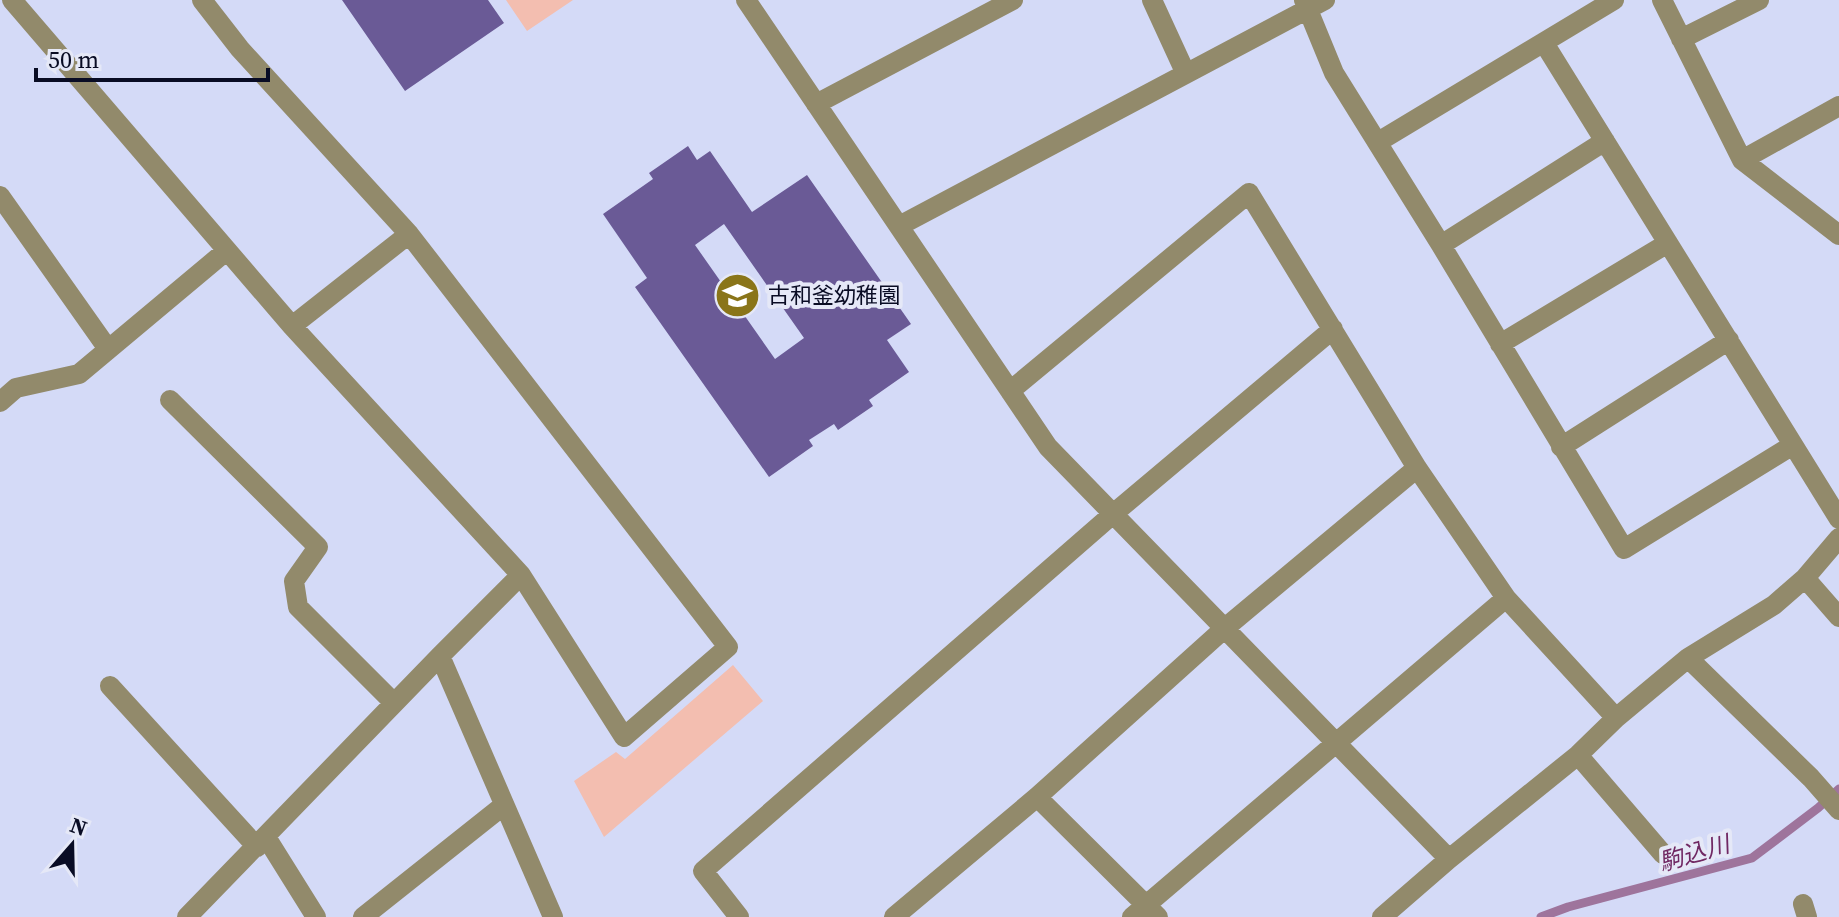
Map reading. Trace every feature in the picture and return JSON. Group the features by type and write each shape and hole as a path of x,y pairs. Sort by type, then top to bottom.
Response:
{"street":[{"path":"12,0 292,326 521,575 624,737 728,647 409,234 240,49 202,0"},
{"path":"746,0 1048,447 1449,859"},
{"path":"816,104 1013,0"},
{"path":"1152,0 1186,74"},
{"path":"1378,142 1614,0"},
{"path":"1662,0 1742,160 1839,235"},
{"path":"1681,39 1759,0"},
{"path":"899,226 1186,74 1312,3 1334,73 1624,549 1793,445"},
{"path":"1544,43 1839,519"},
{"path":"1742,160 1839,106"},
{"path":"1441,245 1605,141"},
{"path":"1010,391 1249,193 1417,468 1506,598 1616,718"},
{"path":"0,196 108,349"},
{"path":"292,326 409,234"},
{"path":"1500,344 1668,243"},
{"path":"0,402 16,388 79,374 226,251"},
{"path":"739,917 703,871 1113,514 1333,329"},
{"path":"1561,447 1729,340"},
{"path":"170,400 318,547 294,581 298,607 394,703"},
{"path":"894,917 1037,797 1225,628 1417,468"},
{"path":"1382,917 1578,755 1616,718 1688,658 1774,605 1805,578 1839,538"},
{"path":"187,917 521,575"},
{"path":"1805,578 1839,617"},
{"path":"1037,797 1146,913 1506,598"},
{"path":"440,656 553,917"},
{"path":"1688,658 1811,778 1839,810"},
{"path":"110,686 261,842 316,917"},
{"path":"1578,755 1663,854"},
{"path":"363,917 504,805"}],"shaded area":[{"path":"506,0 573,0 527,31"},
{"path":"733,665 763,701 604,837 574,781 616,752 625,759"}],"building":[{"path":"342,0 488,0 504,23 405,91"},
{"path":"688,146 697,160 710,151 752,212 807,175 911,324 887,340 909,372 869,400 873,406 838,430 834,424 809,440 813,446 769,477 635,287 647,278 603,214 653,179 649,173","holes":["724,224 804,338 775,359 695,245"]}],"waterway":[{"name":"駒込川","path":"1541,917 1752,858 1839,789"}],"place":[{"name":"古和釜幼稚園","path":"737,295"}]}
